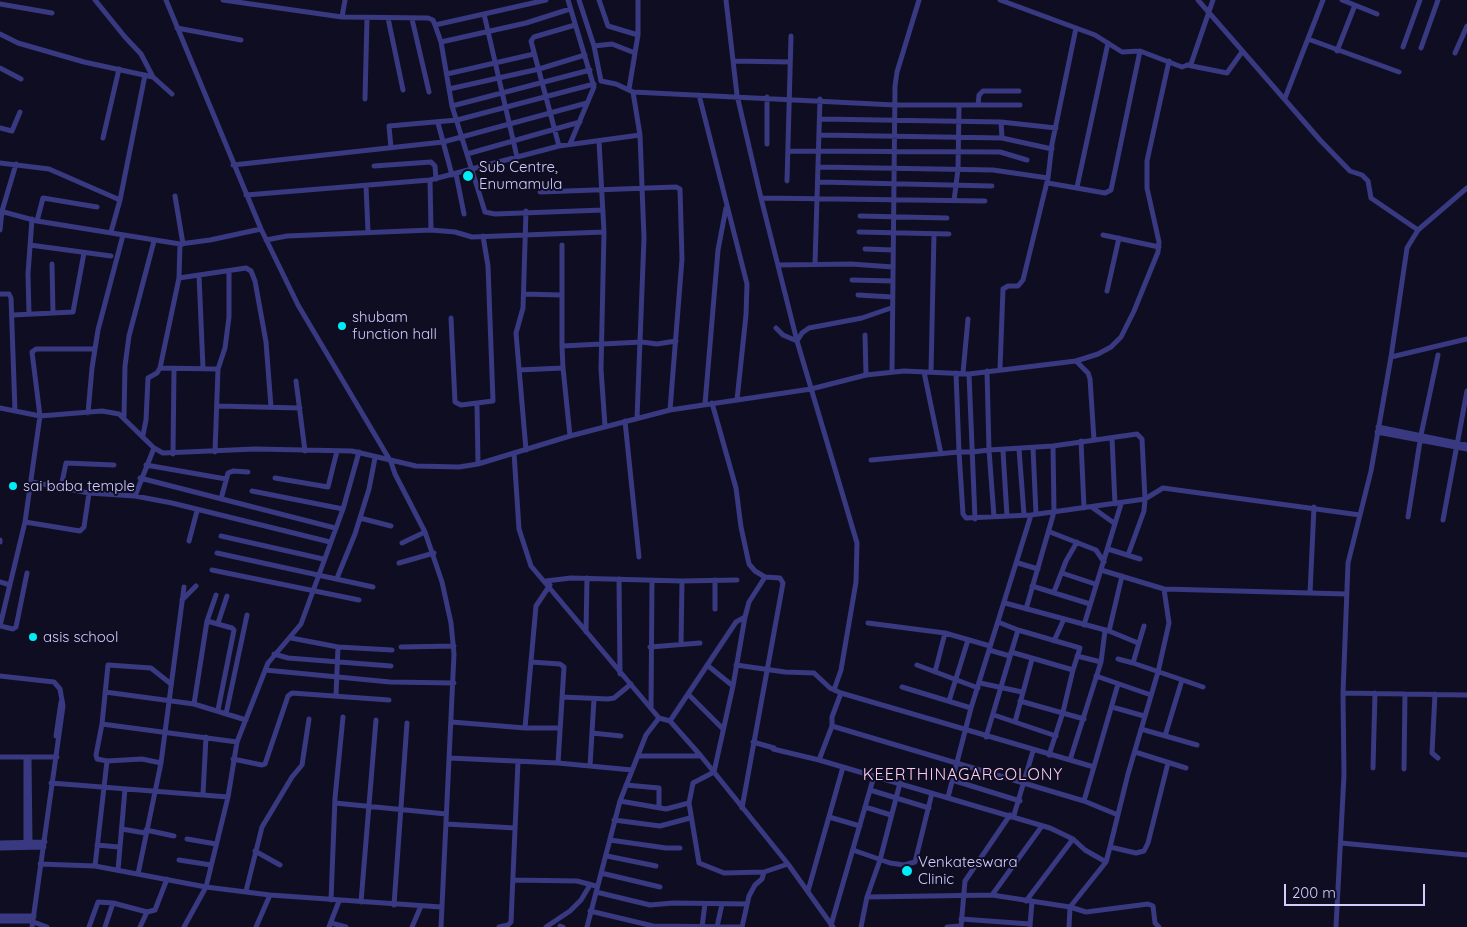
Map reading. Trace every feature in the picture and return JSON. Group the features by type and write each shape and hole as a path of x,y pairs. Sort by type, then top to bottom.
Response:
{"street":[{"path":"95,0 141,54 154,77 172,94"},
{"path":"166,0 233,165 266,240 298,304 391,462 395,474 434,553 444,590 454,646 454,683 440,927"},
{"path":"223,0 342,18 432,18 441,42 452,106 485,212 495,214 526,211 603,210"},
{"path":"267,0 267,6"},
{"path":"342,18 346,0"},
{"path":"435,26 546,0"},
{"path":"568,0 594,84 570,144"},
{"path":"579,0 594,46 602,81 631,90 895,105 1020,105"},
{"path":"599,0 608,26 638,35"},
{"path":"637,418 642,342 644,238 640,135 631,90 638,35 638,0"},
{"path":"726,0 737,95 761,198 797,341 857,544 856,582 841,670 834,690"},
{"path":"892,372 891,308 897,72 919,0"},
{"path":"1000,0 1095,34 1122,52 1140,51 1182,66 1187,65 1227,73 1242,52"},
{"path":"1198,0 1242,52 1350,171 1362,175 1368,180 1371,198 1418,230"},
{"path":"1187,65 1191,64 1213,0"},
{"path":"1285,98 1324,0"},
{"path":"1343,0 1378,14"},
{"path":"1403,47 1420,0"},
{"path":"1421,48 1438,0"},
{"path":"0,4 52,13"},
{"path":"1337,50 1355,5"},
{"path":"441,42 488,32 570,9"},
{"path":"484,14 517,158"},
{"path":"365,99 368,18"},
{"path":"388,18 403,90"},
{"path":"412,19 429,92"},
{"path":"559,146 534,54 532,39 575,25"},
{"path":"1455,53 1467,26"},
{"path":"177,28 241,40"},
{"path":"1000,368 1003,289 1008,286 1018,286 1023,280 1048,181 1052,149 1076,28"},
{"path":"0,34 18,43 154,77"},
{"path":"787,181 791,36"},
{"path":"1308,39 1399,72"},
{"path":"1077,187 1108,43"},
{"path":"594,46 612,44 635,53"},
{"path":"819,167 993,170 1105,192 1111,190 1140,51"},
{"path":"446,74 534,54"},
{"path":"449,89 539,69 585,55"},
{"path":"733,61 790,62"},
{"path":"0,408 40,416 111,412 124,417 154,448 163,453 255,449 359,452 391,462 437,467 478,464 605,426 670,410 811,388 866,375 930,371 966,373 1076,361 1098,354 1111,347 1121,337 1134,311 1159,247 1146,174 1147,160 1169,61"},
{"path":"0,68 21,79"},
{"path":"103,138 119,69"},
{"path":"452,106 590,70"},
{"path":"111,232 120,200 145,75"},
{"path":"390,148 389,126 457,120 594,84"},
{"path":"978,105 979,95 982,91 1020,91"},
{"path":"699,95 747,284 737,400"},
{"path":"766,97 767,144"},
{"path":"815,264 820,100"},
{"path":"233,165 444,142 588,102"},
{"path":"954,201 958,169 959,106"},
{"path":"0,128 12,131 20,112"},
{"path":"820,119 1002,122 1056,128"},
{"path":"438,122 464,214"},
{"path":"467,154 513,139 580,122"},
{"path":"1002,122 1002,138"},
{"path":"246,195 433,180 559,146 640,135"},
{"path":"819,135 1002,138 1052,149"},
{"path":"600,141 604,232 601,370 605,426"},
{"path":"788,151 1000,152 1027,160"},
{"path":"374,166 431,162 435,166 431,230"},
{"path":"0,163 49,169 120,200"},
{"path":"0,230 1,211 16,164"},
{"path":"819,182 992,186"},
{"path":"366,186 368,232"},
{"path":"540,192 676,187 681,192 682,259 670,410"},
{"path":"1336,927 1344,775 1343,693 1348,563 1378,430 1408,248 1418,230 1467,188"},
{"path":"143,435 146,420 148,378 157,373 160,368 179,278 181,244 175,196"},
{"path":"29,314 28,274 30,245 35,220 43,198 97,206"},
{"path":"761,198 985,201"},
{"path":"705,404 718,250 726,205"},
{"path":"1,211 35,220 181,244 224,238 261,229"},
{"path":"526,211 524,308 516,332 526,450"},
{"path":"860,216 947,218"},
{"path":"266,240 368,232 431,230 455,232 472,237 604,232"},
{"path":"859,232 949,234"},
{"path":"930,371 934,234"},
{"path":"88,413 95,349 123,235"},
{"path":"1103,235 1159,247"},
{"path":"451,318 455,402 477,404 491,402 494,397 488,266 483,236"},
{"path":"1107,291 1119,238"},
{"path":"124,417 125,366 129,336 154,241"},
{"path":"30,245 112,256"},
{"path":"562,246 562,346 570,436"},
{"path":"865,249 893,250"},
{"path":"13,315 75,311 84,253"},
{"path":"52,264 53,313"},
{"path":"778,265 815,264 893,267"},
{"path":"179,278 246,268 250,271 254,281 268,360 271,407"},
{"path":"215,452 218,369 223,359 227,333 229,271"},
{"path":"199,275 203,368"},
{"path":"852,280 893,281"},
{"path":"0,294 11,295 15,411"},
{"path":"524,294 561,295"},
{"path":"858,296 892,297"},
{"path":"797,341 802,333 809,328 862,318 891,308"},
{"path":"968,319 966,373 975,519"},
{"path":"776,328 783,335 797,341"},
{"path":"865,335 866,375"},
{"path":"1391,357 1467,339"},
{"path":"562,346 642,342 657,344 676,341"},
{"path":"27,574 16,627 12,629 0,626 25,522 40,416 32,355 34,350 95,349"},
{"path":"1408,517 1421,438 1438,355"},
{"path":"1076,361 1088,373 1090,379 1094,440"},
{"path":"160,368 174,370 218,369"},
{"path":"519,370 563,368"},
{"path":"173,454 174,370"},
{"path":"987,371 989,450 994,517"},
{"path":"924,372 941,454"},
{"path":"956,373 958,452 963,514 966,518 1034,515 1118,504 1145,499 1163,488 1169,487 1360,515"},
{"path":"296,380 305,451"},
{"path":"1443,520 1467,391"},
{"path":"712,403 736,488 741,527 749,564 755,571 765,577 780,578 783,583 742,808"},
{"path":"477,404 478,464"},
{"path":"217,406 300,408"},
{"path":"625,421 639,557"},
{"path":"1378,430 1456,445 1467,449"},
{"path":"871,460 958,452 1033,448 1141,435 1144,510 1128,555"},
{"path":"1084,625 1095,584 1102,570 1108,549 1118,504 1112,438"},
{"path":"1080,441 1084,508"},
{"path":"1456,445 1467,445"},
{"path":"1026,609 1050,532 1054,512 1053,446"},
{"path":"135,496 140,478 154,448"},
{"path":"948,797 971,708 1034,515 1033,448"},
{"path":"1019,449 1024,515"},
{"path":"1003,450 1006,516"},
{"path":"275,478 328,487 332,481 337,452"},
{"path":"184,927 206,886 228,797 237,742 265,670 274,654 291,638 301,624 323,559 343,509 359,452"},
{"path":"514,454 520,536 531,566 548,583 620,674 632,684 659,718 670,720 701,756 788,864 832,926"},
{"path":"337,578 360,518 375,458"},
{"path":"61,487 66,462 114,465"},
{"path":"146,465 226,480"},
{"path":"222,499 230,471 248,472"},
{"path":"140,478 335,528"},
{"path":"32,482 90,493 135,496 330,542"},
{"path":"252,491 343,509"},
{"path":"25,522 80,531 84,527 90,493"},
{"path":"1092,507 1114,523"},
{"path":"1310,593 1314,507"},
{"path":"189,540 197,510"},
{"path":"360,518 391,526"},
{"path":"402,543 425,532"},
{"path":"1050,532 1096,550 1104,562"},
{"path":"221,536 323,559"},
{"path":"1054,592 1077,542"},
{"path":"1108,549 1140,559"},
{"path":"217,553 373,587"},
{"path":"399,563 434,553"},
{"path":"1018,563 1038,569"},
{"path":"212,570 359,600"},
{"path":"1102,570 1164,588 1346,594"},
{"path":"1062,573 1095,584"},
{"path":"1070,760 1101,662 1107,631 1122,576"},
{"path":"765,577 749,602 744,617 733,686 714,772 694,783 689,803 690,818 699,863 724,873 764,872 788,864"},
{"path":"548,583 571,578 682,581 737,580"},
{"path":"586,632 587,578"},
{"path":"618,579 620,674"},
{"path":"651,707 652,580"},
{"path":"714,580 715,609"},
{"path":"681,644 682,581"},
{"path":"0,582 10,585"},
{"path":"525,728 536,606 548,583"},
{"path":"182,600 196,586"},
{"path":"1032,586 1090,604"},
{"path":"138,874 145,832 161,764 184,587"},
{"path":"1069,927 1070,907 1106,862 1144,716 1158,672 1169,623 1164,588"},
{"path":"194,704 207,621 216,595"},
{"path":"218,623 227,596"},
{"path":"1004,603 1107,631 1138,642"},
{"path":"226,714 247,615"},
{"path":"670,720 736,622 744,617"},
{"path":"1054,641 1064,619"},
{"path":"207,621 218,623 234,630 218,710"},
{"path":"998,622 1018,630 1080,648 1049,755"},
{"path":"868,623 945,633 1010,654 1073,670"},
{"path":"1133,663 1144,626"},
{"path":"986,737 1018,630"},
{"path":"935,672 945,633"},
{"path":"291,638 338,647 392,650"},
{"path":"949,701 968,640"},
{"path":"650,647 700,642"},
{"path":"401,646 454,646"},
{"path":"336,695 338,647"},
{"path":"274,654 288,658 391,666"},
{"path":"1077,656 1101,662"},
{"path":"1118,658 1203,687"},
{"path":"1015,722 1032,659"},
{"path":"532,662 562,665 558,763"},
{"path":"161,764 142,759 107,760 96,756 102,724 108,666 111,663 151,668 171,684"},
{"path":"736,665 767,670 814,673 834,690 841,693 1094,768"},
{"path":"917,665 979,686 1022,692"},
{"path":"707,666 733,686"},
{"path":"265,670 390,682 454,683"},
{"path":"0,676 54,682 60,689 62,698 32,921"},
{"path":"1096,676 1151,695"},
{"path":"1165,736 1182,680"},
{"path":"562,697 614,698 632,684"},
{"path":"1084,801 1118,684"},
{"path":"902,687 971,708"},
{"path":"105,692 169,699 218,710 246,720"},
{"path":"233,759 262,766 265,764 288,696 292,692 389,700"},
{"path":"819,760 832,726 833,712 841,693"},
{"path":"1343,693 1467,695"},
{"path":"688,694 723,730"},
{"path":"1373,768 1375,694"},
{"path":"1404,769 1405,694"},
{"path":"1435,694 1432,753 1438,758"},
{"path":"590,766 594,699"},
{"path":"1020,701 1084,719"},
{"path":"1112,707 1144,716"},
{"path":"994,715 1056,736"},
{"path":"331,900 335,802 343,717"},
{"path":"587,927 594,888 607,856 620,801 646,736 659,718"},
{"path":"246,891 262,827 286,785 302,764 309,720"},
{"path":"361,902 376,720"},
{"path":"452,722 525,728 558,728"},
{"path":"394,905 407,723"},
{"path":"102,724 237,742"},
{"path":"832,726 1084,801 1118,815"},
{"path":"1141,729 1197,745"},
{"path":"592,733 621,736"},
{"path":"203,794 206,737"},
{"path":"753,742 1012,815 1058,830 1073,839 1090,854 1106,862"},
{"path":"946,927 961,927 964,881 1020,801 1033,751"},
{"path":"1135,752 1186,768"},
{"path":"639,756 701,756"},
{"path":"0,758 55,758"},
{"path":"27,758 28,842"},
{"path":"449,758 558,763 632,770"},
{"path":"95,866 107,760"},
{"path":"499,927 511,923 518,761"},
{"path":"1110,847 1136,853 1144,851 1148,843 1168,763"},
{"path":"808,891 843,767"},
{"path":"832,926 874,776"},
{"path":"952,780 1020,801"},
{"path":"52,783 228,797"},
{"path":"861,927 867,897 880,860 900,783"},
{"path":"626,785 659,788 659,808"},
{"path":"118,870 125,789"},
{"path":"870,790 928,808"},
{"path":"853,850 880,860 904,865 915,862 932,793"},
{"path":"620,801 666,809 689,803"},
{"path":"335,802 446,814"},
{"path":"865,807 891,815"},
{"path":"829,817 860,826"},
{"path":"614,820 660,826 690,818"},
{"path":"446,824 515,828"},
{"path":"992,895 1042,826"},
{"path":"122,829 174,836"},
{"path":"187,839 216,844"},
{"path":"961,920 987,920 1030,926 1029,901 1073,839"},
{"path":"610,840 666,848 680,848"},
{"path":"0,843 28,842 43,845"},
{"path":"1341,843 1467,855"},
{"path":"0,848 43,845"},
{"path":"98,845 119,847"},
{"path":"255,850 280,865"},
{"path":"607,856 656,866"},
{"path":"179,860 211,865"},
{"path":"40,864 95,866 206,886 270,895 394,905 440,906"},
{"path":"590,911 654,926 742,927 752,889 762,879 764,872"},
{"path":"601,873 660,887"},
{"path":"89,927 98,902 112,903 147,912 155,910 167,879"},
{"path":"513,880 577,881 650,905 673,903 747,904"},
{"path":"546,927 560,919 594,888"},
{"path":"256,927 270,895"},
{"path":"867,897 992,895 1070,907 1086,912 1151,904 1154,908 1155,923 1159,927"},
{"path":"339,901 330,925 346,927"},
{"path":"105,927 112,903"},
{"path":"702,927 705,904"},
{"path":"717,927 722,904"},
{"path":"412,927 421,906"},
{"path":"140,927 147,912"},
{"path":"0,916 32,921 47,927"},
{"path":"987,920 988,927"},
{"path":"0,921 32,921"},
{"path":"560,926 564,927"}],"place":[{"name":"Sub Centre, Enumamula","path":"468,176"},
{"name":"shubam function hall","path":"342,326"},
{"name":"sai baba temple","path":"13,486"},
{"name":"asis school","path":"33,637"},
{"name":"Venkateswara Clinic","path":"907,871"}],"district":[{"name":"KEERTHINAGARCOLONY","path":"963,775"}]}
